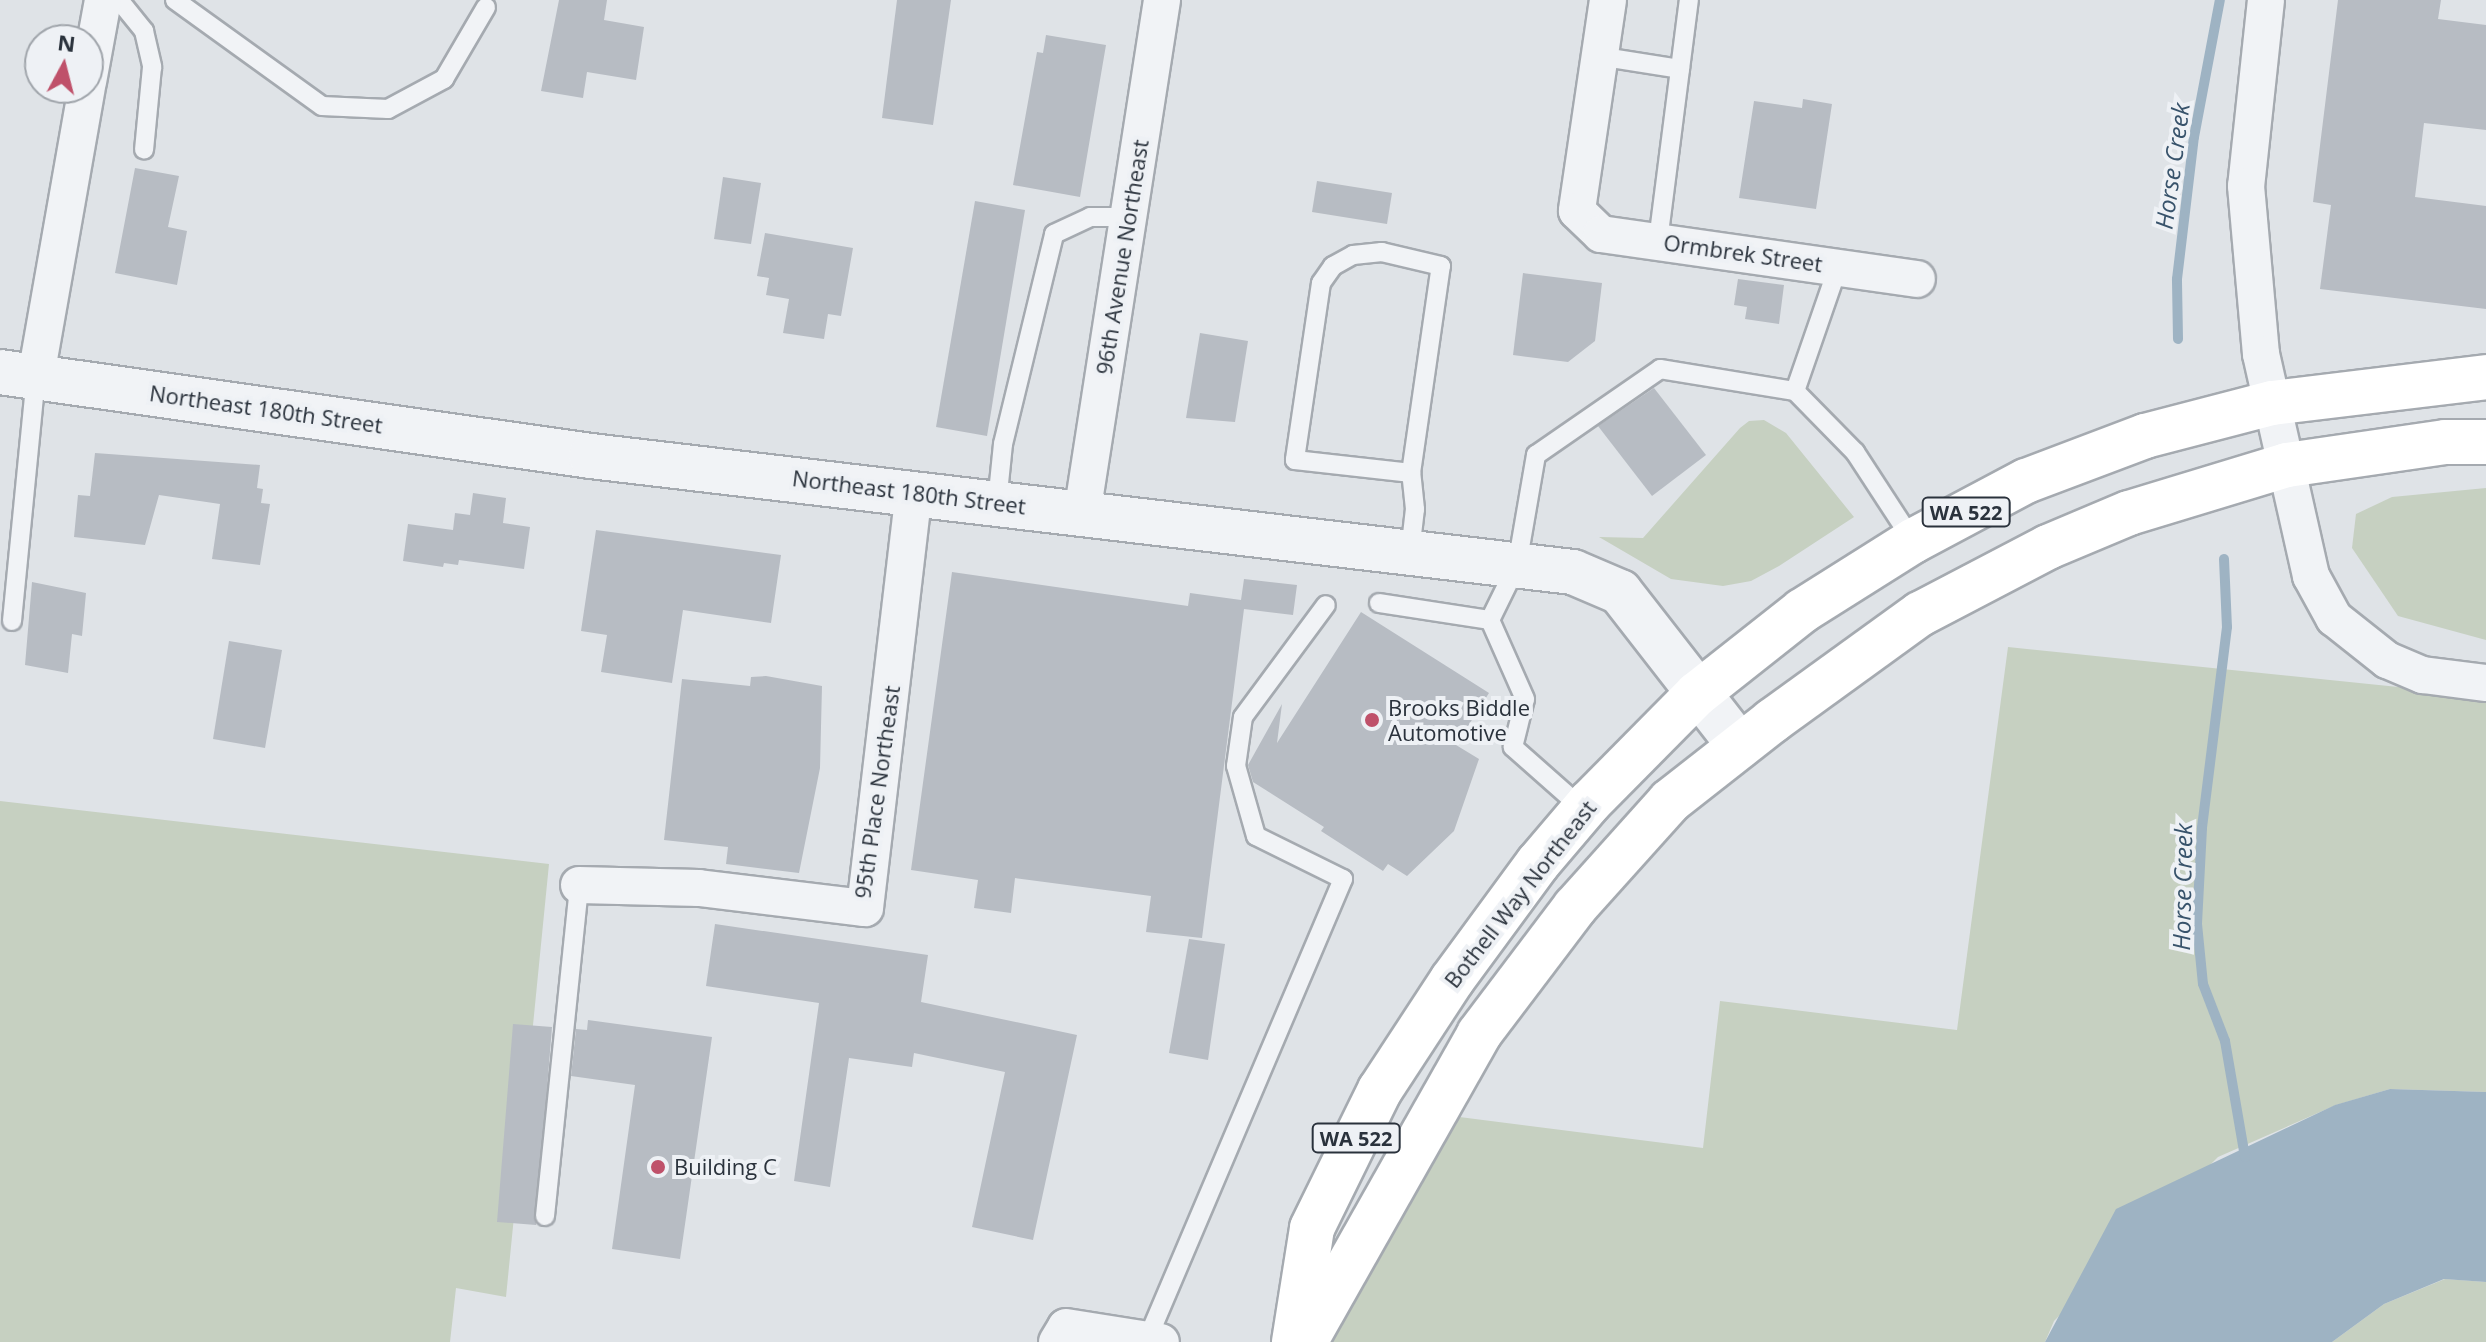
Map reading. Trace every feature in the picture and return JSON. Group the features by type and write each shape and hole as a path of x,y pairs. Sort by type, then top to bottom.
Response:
{"main road":[{"name":"Bothell Way Northeast","path":"1294,1342 1312,1228 1380,1090 1452,980 1584,810 1697,694 1802,611 1913,541 2026,481 2145,436 2272,403 2486,377"},
{"name":"WA 522","path":"1305,1342 1479,1034 1575,907 1670,801 1740,746 1920,614 2048,547 2213,484 2287,465 2445,442 2486,442"}],"street":[{"path":"99,24 103,0"},
{"name":"96th Avenue Northeast","path":"1082,514 1162,0"},
{"path":"1598,56 1608,0"},
{"path":"2266,0 2246,186 2261,354 2311,576 2334,618 2387,660 2423,675 2486,683"},
{"name":"Ormbrek Street","path":"1598,56 1577,211 1601,234 1917,279"},
{"path":"18,374 83,104"},
{"name":"Northeast 180th Street","path":"18,374 591,456 1573,572 1620,592 1740,746"},
{"name":"95th Place Northeast","path":"579,885 699,888 865,908 914,492"},
{"path":"1057,1342 1066,1327 1154,1341"}],"lane":[{"path":"119,0 144,31 152,67 144,150"},
{"path":"175,0 322,106 388,109 444,79 486,7"},
{"path":"1658,241 1689,0"},
{"path":"1598,56 1680,69"},
{"path":"997,503 1003,444 1054,234 1090,217 1129,217"},
{"path":"1410,552 1415,509 1411,473 1441,266 1382,252 1353,255 1333,266 1321,283 1295,460 1411,473"},
{"path":"1795,391 1838,267"},
{"path":"1490,620 1517,565 1536,455 1660,369 1795,391 1855,452 1913,541"},
{"path":"12,621 18,374"},
{"path":"1379,603 1490,620"},
{"path":"1154,1341 1343,879 1256,836 1236,766 1243,717 1326,605"},
{"path":"1490,620 1525,699 1513,747 1584,810"},
{"path":"545,1216 579,885"}],"green space":[{"path":"1764,420 1786,433 1854,517 1751,581 1723,586 1671,579 1599,537 1643,538 1740,428 1749,421"},
{"path":"2486,488 2486,640 2398,616 2352,548 2356,514 2392,497"},
{"path":"2008,647 2486,696 2486,1092 2390,1089 2336,1105 2218,1157 2054,1321 2045,1342 1305,1342 1436,1114 1703,1148 1720,1001 1957,1030"},
{"path":"0,801 549,864 506,1297 456,1288 450,1342 0,1342"},
{"path":"2445,1279 2486,1282 2486,1342 2332,1342 2384,1304"}],"water":[{"path":"2390,1089 2486,1092 2486,1282 2444,1279 2384,1304 2332,1342 2045,1342 2116,1209 2335,1105"}],"building":[{"path":"559,0 607,0 604,20 644,27 636,80 587,72 583,98 541,91"},
{"path":"897,0 951,0 933,125 882,118"},
{"path":"2338,0 2441,0 2438,19 2486,25 2486,130 2424,123 2415,197 2486,206 2486,309 2320,289 2331,205 2313,202"},
{"path":"1046,35 1106,45 1080,197 1013,185 1037,52 1043,53"},
{"path":"1803,99 1832,104 1816,209 1739,198 1754,101 1802,108"},
{"path":"135,168 179,176 168,227 187,231 177,285 115,273"},
{"path":"723,177 761,183 751,244 714,239"},
{"path":"1317,181 1392,193 1387,224 1312,212"},
{"path":"975,201 1025,210 987,436 936,427"},
{"path":"765,233 853,248 841,316 828,314 824,339 783,333 789,299 766,295 769,278 757,276"},
{"path":"1523,273 1602,283 1595,341 1568,362 1513,355"},
{"path":"1738,279 1784,285 1779,324 1745,319 1747,307 1734,305"},
{"path":"1200,333 1248,341 1235,422 1186,418"},
{"path":"1654,388 1706,455 1652,496 1598,426"},
{"path":"95,453 260,465 257,488 263,489 261,503 270,504 260,565 212,559 220,504 159,495 145,545 74,537 78,495 90,496"},
{"path":"473,493 506,498 503,523 530,527 524,569 459,560 458,565 444,563 443,567 403,561 408,524 453,530 455,513 470,515"},
{"path":"596,530 781,555 771,623 683,610 672,683 601,672 607,635 581,631"},
{"path":"952,572 1188,606 1190,593 1241,600 1244,579 1297,585 1293,615 1244,609 1202,938 1146,932 1151,896 1015,878 1011,913 974,908 978,880 911,870"},
{"path":"32,582 86,593 82,636 72,634 68,673 25,665"},
{"name":"Brooks Biddle Automotive","path":"1361,612 1489,693 1456,745 1479,759 1454,831 1407,876 1388,864 1383,871 1321,831 1324,827 1253,782 1248,765 1282,704 1277,743"},
{"path":"229,641 282,650 265,748 213,739"},
{"path":"766,676 822,686 820,768 799,873 726,864 728,847 664,840 682,679 750,686 751,677"},
{"path":"715,924 928,955 921,1002 1077,1035 1033,1240 972,1227 1005,1072 914,1053 912,1067 849,1058 830,1187 794,1181 819,1003 706,986"},
{"path":"1189,939 1225,944 1208,1060 1169,1053"},
{"name":"Building C","path":"588,1020 712,1037 680,1259 612,1249 635,1085 571,1076 576,1029 587,1030"},
{"path":"513,1024 552,1027 536,1225 497,1222"}],"waterway":[{"name":"Horse Creek","path":"2178,339 2177,279 2194,137 2220,0"},
{"name":"Horse Creek","path":"2224,559 2227,627 2202,828 2197,924 2203,984 2225,1041 2245,1157"}],"place":[{"name":"Brooks Biddle Automotive","path":"1372,720"},
{"name":"Building C","path":"658,1167"}]}
